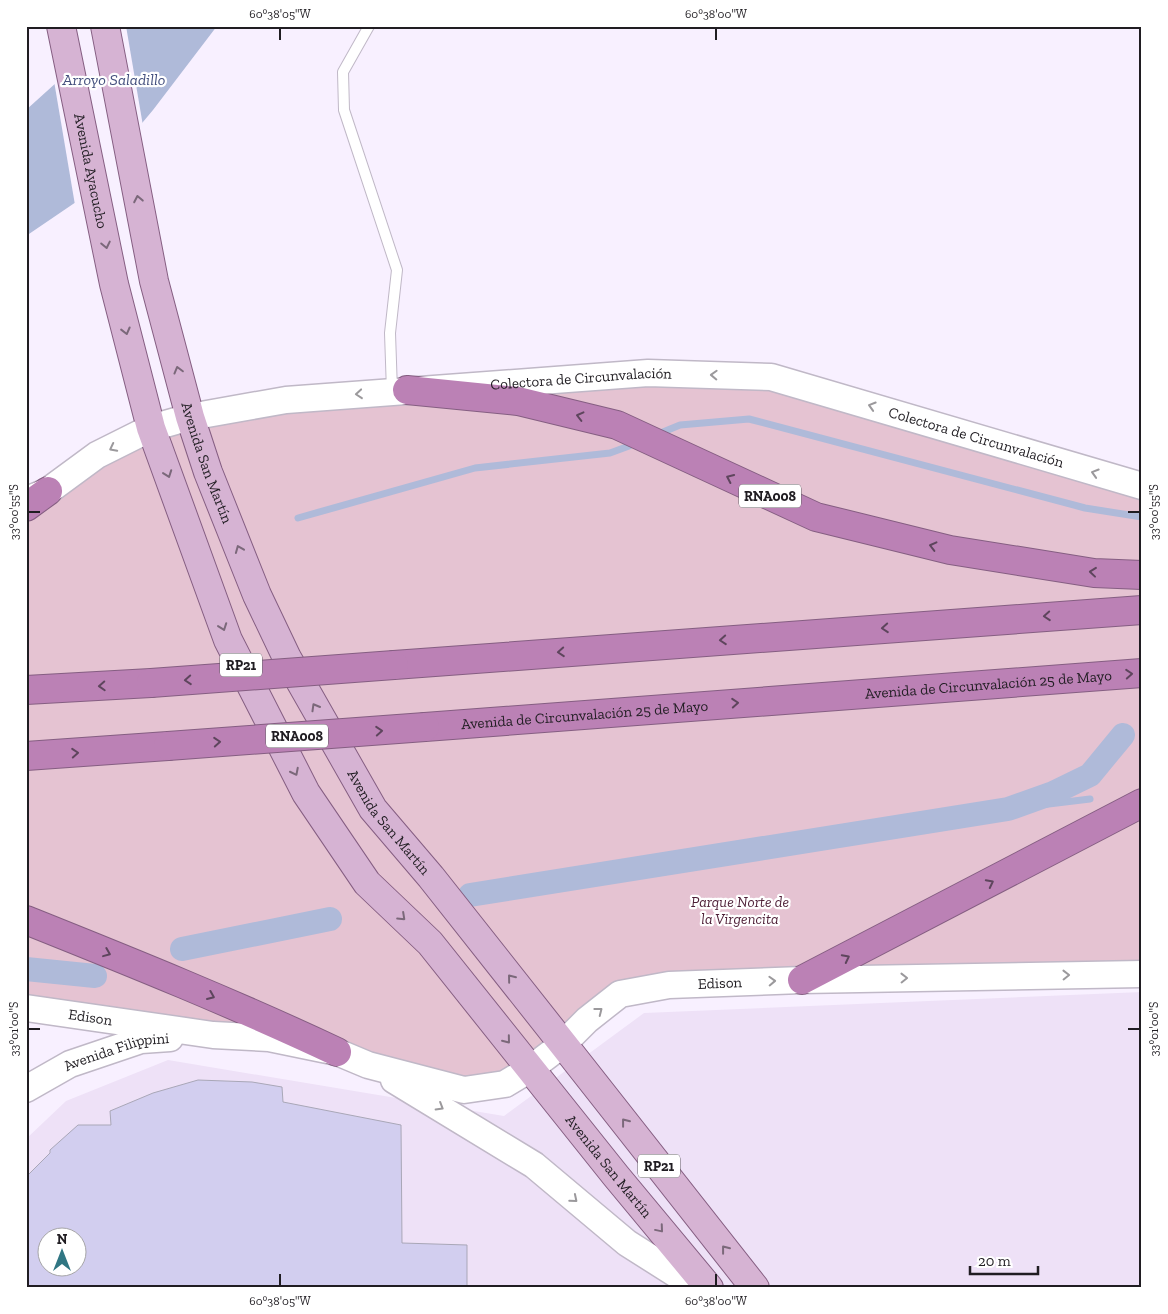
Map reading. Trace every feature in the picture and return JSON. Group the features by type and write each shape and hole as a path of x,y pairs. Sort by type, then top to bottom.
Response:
{"highway":[{"name":"RNA008","path":"400,391 518,400 617,425 816,517 950,550 1094,573 1142,575"},
{"path":"26,508 37,496"},
{"path":"26,690 151,683 1142,610"},
{"name":"Avenida de Circunvalación 25 de Mayo","path":"26,756 1142,673"},
{"path":"802,980 1142,803"},
{"path":"26,920 291,1030 337,1052"}],"main road":[{"name":"Avenida Ayacucho","path":"61,26 114,284"},
{"name":"Avenida San Martín","path":"105,26 154,281 190,417 208,472 257,595 288,658 373,809 431,878 755,1288"},
{"name":"Avenida San Martín","path":"114,284 151,428 228,640 306,793 367,884 430,943 616,1176 709,1288"},
{"name":"Colectora de Circunvalación","path":"37,496 97,455 151,428 190,417 286,400 648,373 771,377 1142,486"},
{"name":"Edison","path":"26,1008 213,1036 269,1038 337,1052 368,1064 464,1090 505,1084 530,1069 563,1044 587,1020 620,994 669,985 802,980 1142,974"},
{"name":"Avenida Filippini","path":"26,1089 70,1064 140,1040 213,1036"},
{"path":"368,1064 534,1165 626,1243 698,1288"}],"lane":[{"path":"368,26 343,72 344,110 397,270 390,333 400,391"}],"shaded area":[{"path":"1142,992 1142,1288 26,1288 26,1139 66,1101 168,1060 504,1116 644,1013"}],"green space":[{"name":"Parque Norte de la Virgencita","path":"771,377 1142,486 1142,974 620,994 505,1084 368,1065 26,1008 26,500 190,417"}],"water":[{"name":"Arroyo Saladillo","path":"87,26 217,26 153,110 76,202 26,236 26,110 57,82"}],"pier":[{"path":"84,26 126,26 143,126 75,205 54,81"}],"building":[{"path":"198,1080 252,1082 282,1087 283,1102 401,1125 402,1243 467,1245 467,1288 26,1288 26,1177 50,1153 50,1150 78,1125 111,1125 110,1111 153,1093"}],"waterway":[{"path":"663,432 680,425 749,419 1085,508 1142,517"},
{"path":"298,518 475,468 610,453 629,446"},
{"path":"470,895 1008,809 1053,793 1090,775 1123,735"},
{"path":"1008,809 1090,799"},
{"path":"182,949 330,919"},
{"path":"26,969 95,976"}]}
